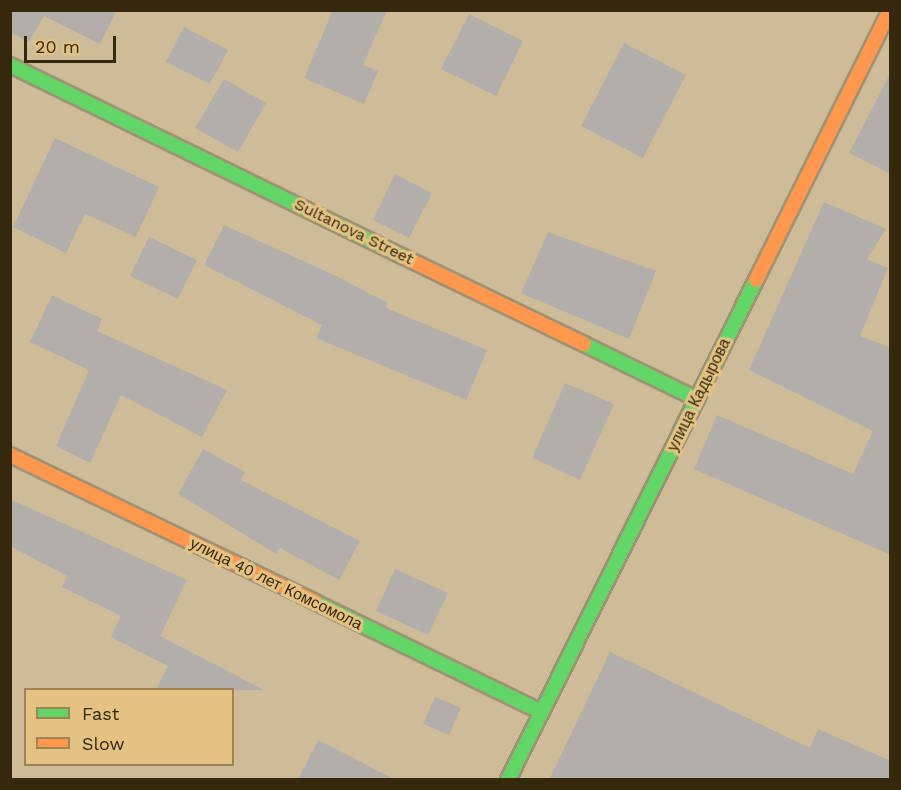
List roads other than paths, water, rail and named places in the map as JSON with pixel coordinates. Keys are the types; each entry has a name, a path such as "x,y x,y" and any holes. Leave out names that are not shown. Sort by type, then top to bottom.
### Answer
{"street":[{"name":"улица Кадырова","path":"508,780 890,10"},
{"name":"Sultanova Street","path":"10,65 697,399"},
{"name":"улица 40 лет Комсомола","path":"10,455 542,712"}]}
